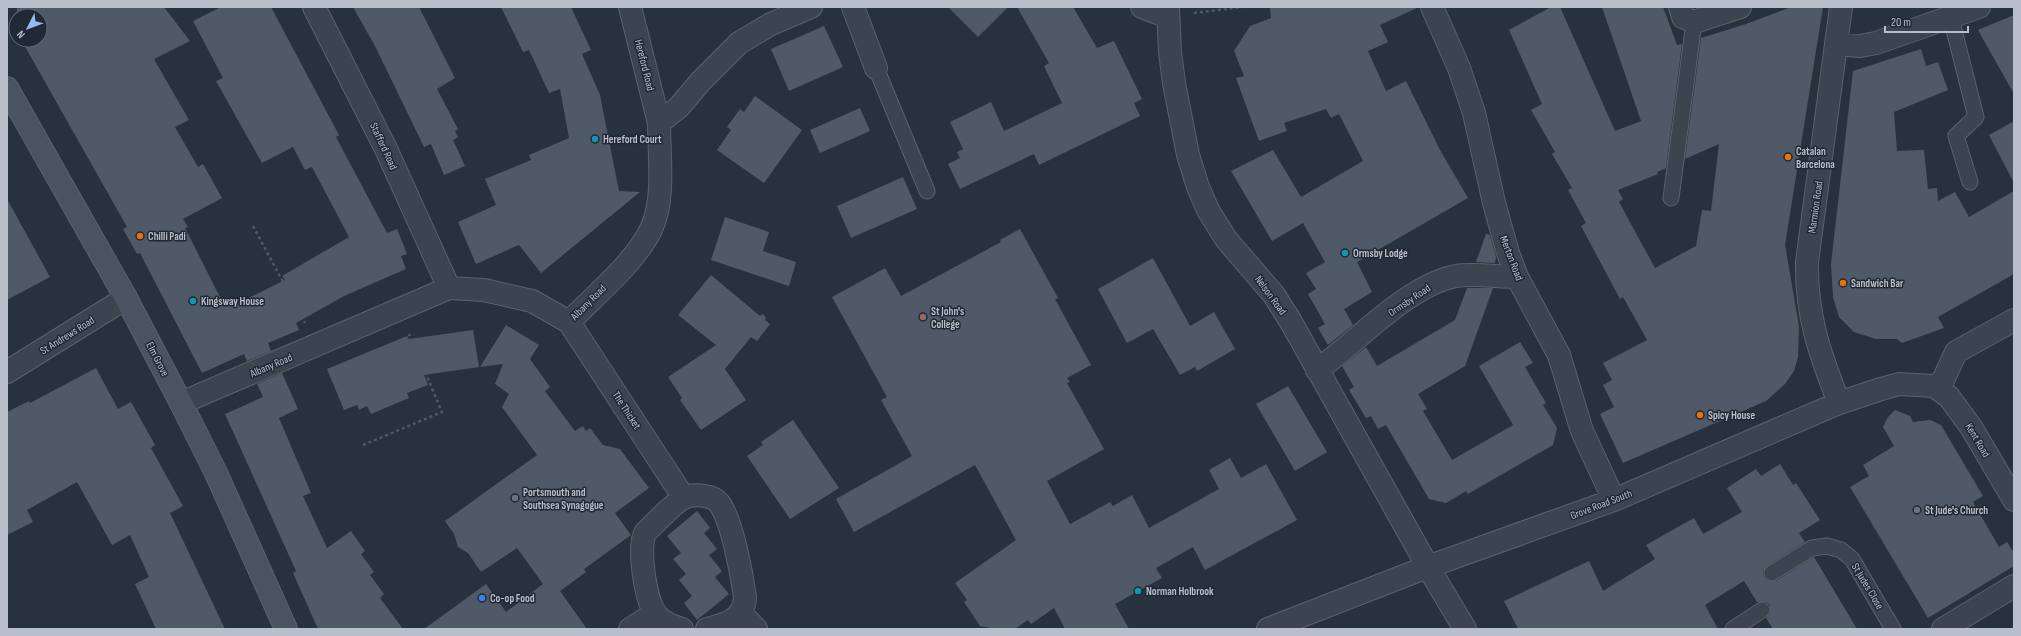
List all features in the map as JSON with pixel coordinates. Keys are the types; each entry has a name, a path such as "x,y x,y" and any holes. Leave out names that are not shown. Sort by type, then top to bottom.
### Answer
{"main road":[{"name":"Elm Grove","path":"7,75 10,93 126,298 181,403 216,473 286,629"}],"street":[{"name":"Stafford Road","path":"314,7 386,149 449,288"},
{"name":"Hereford Road","path":"630,7 659,123"},
{"path":"659,123 679,107 701,81 739,43 771,24 811,7"},
{"path":"853,7 876,68"},
{"path":"1142,7 1168,12"},
{"name":"Merton Road","path":"1432,7 1459,68 1474,113 1498,218 1508,253 1517,277 1558,355 1582,431 1614,500"},
{"path":"1687,15 1740,7"},
{"name":"Marmion Road","path":"1839,403 1814,332 1809,312 1806,280 1807,262 1841,7"},
{"path":"1836,44 1860,46 1876,44 1979,7"},
{"name":"Nelson Road","path":"1168,12 1173,75 1188,155 1208,210 1226,239 1274,294 1310,354 1317,370 1428,567 1465,629"},
{"name":"Albany Road","path":"181,403 449,288 484,290 532,301 569,322 632,257 652,227 660,193 659,123"},
{"name":"Ormsby Road","path":"1317,370 1402,303 1427,287 1456,276 1517,277"},
{"name":"St Andrews Road","path":"7,372 126,298"},
{"path":"1936,388 1956,352 2014,320"},
{"name":"The Thicket","path":"569,322 684,498"},
{"name":"Grove Road South","path":"1268,629 1428,567 1614,500 1839,403 1881,388 1899,384 1936,388"},
{"name":"Kent Road","path":"1936,388 1953,401 1964,416 2014,500"},
{"path":"682,629 671,626 655,613 649,600 646,588 643,559 643,538 646,532 684,498 700,496 712,498 718,502 723,510 729,527 743,582 744,607 741,613 728,622 707,629"},
{"path":"1943,629 2014,586"},
{"path":"630,629 655,613"},
{"path":"741,613 756,629"}],"lane":[{"path":"1671,198 1687,15"},
{"path":"1951,18 1976,117 1956,136 1970,182"},
{"path":"876,68 927,191"},
{"name":"St Judes Close","path":"1772,573 1812,548 1827,546 1841,550 1852,560 1893,629"},
{"path":"1732,629 1762,610"}],"path":[{"path":"1168,12 1243,7"},
{"path":"253,226 317,345"},
{"path":"363,445 442,412 399,310"},
{"path":"1675,340 1693,371"}],"building":[{"path":"164,7 190,41 154,59 189,120 175,127 198,167 203,164 222,198 183,219 188,227 185,228 224,305 240,297 242,301 285,280 282,276 349,237 312,167 305,170 293,147 262,163 216,81 223,78 193,21 221,7 271,7 339,135 336,137 387,233 397,229 407,254 401,256 406,269 344,296 296,323 299,330 268,343 271,351 247,361 244,354 202,373 140,253 137,254 123,229 127,227 26,48 48,48 48,8 17,8"},
{"path":"353,7 419,7 455,78 437,89 458,129 455,131 458,137 453,140 465,166 444,175 431,144 424,147 375,46"},
{"path":"501,7 571,7 591,50 582,54 600,95 619,191 640,192 541,273 519,245 476,264 458,222 496,205 485,179 531,160 529,155 569,138 560,89 549,93 529,50 523,52"},
{"path":"948,7 1008,7 978,37"},
{"path":"1017,7 1073,7 1097,48 1114,41 1142,99 1134,103 1140,116 1039,165 1034,154 960,189 948,164 960,158 957,152 963,149 950,122 991,102 1004,131 1062,103 1044,66 1049,63"},
{"path":"1270,7 1419,7 1380,25 1388,42 1368,51 1386,91 1406,81 1440,150 1468,198 1357,262 1372,292 1344,309 1353,325 1328,345 1318,328 1325,324 1308,294 1316,289 1306,273 1325,262 1303,223 1272,241 1231,171 1273,150 1301,197 1363,161 1339,114 1331,118 1326,109 1284,123 1287,131 1259,141 1236,78 1244,76 1234,51 1250,26 1271,18"},
{"path":"1551,7 1560,7 1615,131 1641,121 1602,7 1663,7 1677,45 1682,44 1666,168 1657,172 1658,174 1618,190 1623,199 1619,202 1655,268 1696,246 1702,210 1711,211 1719,144 1685,159 1701,38 1746,24 1791,7 1823,7 1785,245 1799,326 1798,357 1794,371 1785,384 1766,401 1623,463 1600,414 1614,407 1603,385 1612,380 1603,363 1647,340 1623,297 1620,299 1581,226 1586,223 1568,190 1572,188 1552,154 1555,152 1531,110 1542,104 1509,30"},
{"path":"2014,15 2014,94 1978,30"},
{"path":"824,26 843,67 789,91 771,49"},
{"path":"1921,49 1926,66 1938,62 1948,90 1894,112 1897,151 1924,150 1928,189 1937,188 1938,201 1955,192 1969,217 2014,191 2014,274 1938,317 1944,328 1902,343 1897,339 1876,339 1854,332 1839,317 1833,297 1831,264 1853,71"},
{"path":"755,96 802,130 764,183 717,150 731,130 727,127 740,109 744,112"},
{"path":"860,108 870,131 820,153 810,130"},
{"path":"2014,121 2014,183 1989,135"},
{"path":"903,177 917,209 851,238 837,206"},
{"path":"7,199 50,277 7,300"},
{"path":"725,217 769,232 763,251 796,262 789,286 711,260"},
{"path":"1020,229 1058,298 1055,299 1091,365 1067,378 1070,382 1067,383 1104,449 1047,481 1070,524 1110,502 1113,506 1132,495 1149,528 1219,489 1209,470 1230,458 1241,478 1266,464 1297,520 1205,570 1193,547 1156,568 1162,578 1115,604 1129,629 1065,629 1054,608 1031,624 1028,620 1015,629 996,629 980,626 964,602 967,600 955,583 1016,540 975,465 854,532 836,499 912,456 881,400 887,397 832,297 885,268 901,296 1001,242 1000,240"},
{"path":"1486,234 1490,235 1496,257 1495,263 1476,262"},
{"path":"1153,258 1190,326 1214,312 1235,349 1197,371 1195,367 1180,375 1153,329 1127,343 1098,289"},
{"path":"711,275 760,316 763,314 766,318 765,320 770,324 757,341 751,337 725,369 746,400 701,430 680,400 682,398 668,377 716,345 678,315"},
{"path":"1467,288 1493,288 1465,366 1418,394 1427,409 1423,411 1452,460 1513,425 1479,366 1520,342 1533,363 1525,367 1546,403 1543,405 1557,428 1553,445 1468,494 1466,491 1446,503 1429,499 1386,425 1378,429 1371,416 1366,418 1349,390 1354,387 1342,366 1366,347 1377,366 1455,320"},
{"path":"506,325 539,345 530,359 550,387 545,391 575,431 583,426 586,431 590,428 603,445 620,449 649,488 615,513 631,535 584,569 586,572 560,591 587,629 424,629 486,584 506,612 543,584 517,548 481,572 468,553 458,547 454,534 445,521 537,455 502,407 509,394 495,384 503,364 480,367"},
{"path":"473,330 479,367 424,375 428,385 407,393 409,398 371,414 367,406 359,410 357,405 344,410 327,369 407,336 409,339"},
{"path":"96,368 118,409 131,402 155,445 151,448 183,506 170,513 225,629 156,629 135,584 149,577 130,535 112,545 77,482 27,510 33,522 7,535 7,412 29,401 30,403"},
{"path":"282,373 298,409 279,418 311,493 303,496 327,548 351,531 365,551 361,554 374,572 370,575 384,594 380,598 403,629 318,629 293,573 296,571 225,414 263,397 257,384"},
{"path":"1288,386 1327,452 1295,471 1256,404"},
{"name":"St Jude's Church","path":"1895,410 1910,416 1913,422 1930,420 1941,425 1983,496 1973,502 1999,547 2007,542 2014,553 2014,566 1928,618 1850,487 1869,476 1863,465 1894,446 1883,427 1888,417"},
{"path":"793,420 839,488 790,519 747,456 763,445 761,442"},
{"path":"1780,464 1793,485 1796,483 1820,520 1799,533 1805,542 1767,566 1763,573 1764,577 1768,581 1776,581 1814,557 1857,629 1773,629 1766,618 1770,614 1770,605 1766,602 1757,602 1744,581 1705,605 1718,629 1518,629 1504,601 1589,561 1603,591 1655,559 1646,545 1694,518 1703,534 1742,512 1727,488 1756,469 1761,476"},
{"path":"697,511 710,528 704,533 717,549 709,555 722,571 715,577 729,594 697,620 684,603 692,596 679,580 686,574 673,559 681,553 667,536"}],"place":[{"name":"Hereford Court","path":"595,139"},
{"name":"Catalan Barcelona","path":"1788,157"},
{"name":"Chilli Padi","path":"140,236"},
{"name":"Ormsby Lodge","path":"1345,253"},
{"name":"Sandwich Bar","path":"1843,283"},
{"name":"Kingsway House","path":"193,301"},
{"name":"St John's College","path":"923,317"},
{"name":"Spicy House","path":"1700,415"},
{"name":"Portsmouth and Southsea Synagogue","path":"515,498"},
{"name":"St Jude's Church","path":"1917,510"},
{"name":"Norman Holbrook","path":"1138,591"},
{"name":"Co-op Food","path":"482,598"}]}
